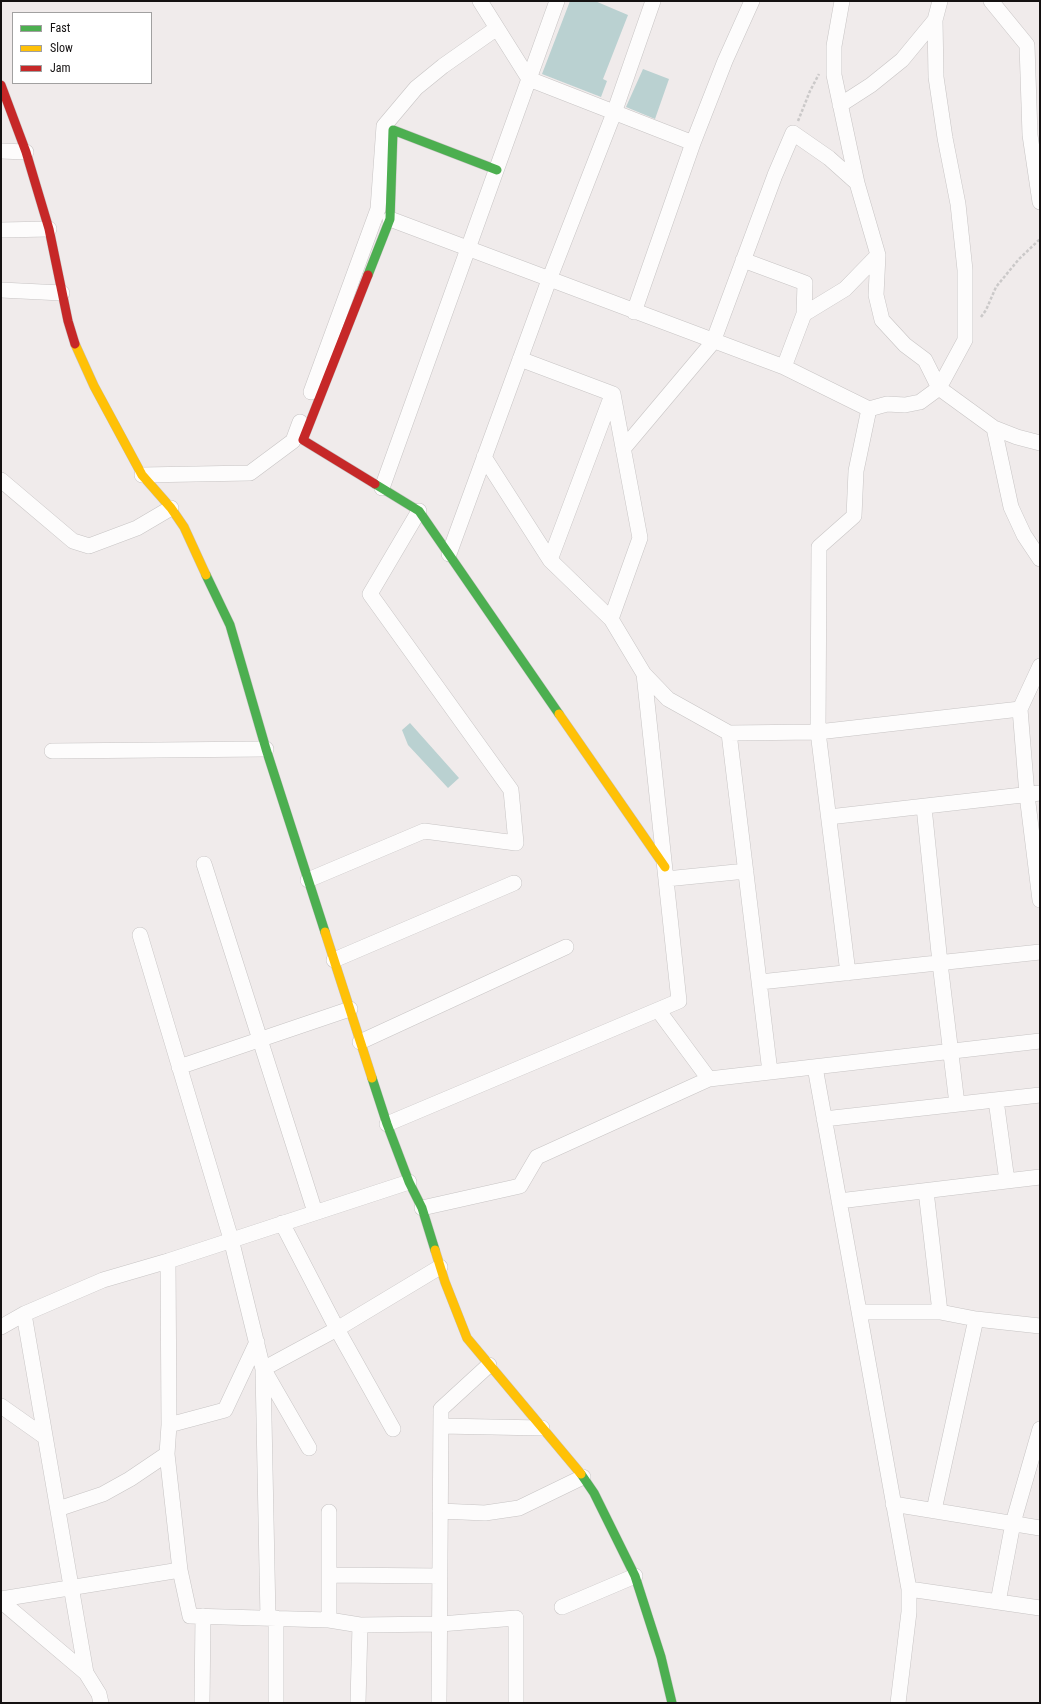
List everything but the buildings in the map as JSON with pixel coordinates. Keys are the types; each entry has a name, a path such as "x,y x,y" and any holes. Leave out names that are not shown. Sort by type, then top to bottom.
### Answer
{"street":[{"path":"480,1 529,79 693,143"},
{"path":"382,488 558,1"},
{"path":"449,554 549,280 614,113 653,1"},
{"path":"634,312 693,143 725,61 752,1"},
{"path":"842,1 834,46 834,75 857,183 878,255 876,295 882,320 905,345 925,360 939,388 994,428 1017,437 1040,443"},
{"path":"390,219 713,342 784,367 869,409 887,404 905,405 920,402 939,388 965,340 965,270 958,204 945,138 936,77 935,20 940,1"},
{"path":"991,1 1027,45 1030,135 1040,202"},
{"path":"840,105 871,85 902,60 935,20"},
{"path":"142,475 250,473 293,441 378,209 384,126 416,88 442,66 497,28"},
{"path":"1,85 26,152 49,228 68,321 78,352 94,386 142,475 171,508 184,527 230,625 266,750 387,1124 409,1182 422,1208 440,1267 467,1338 583,1477 594,1493 635,1576 661,1657 672,1703"},
{"path":"1030,135 1040,100"},
{"path":"497,170 393,130 390,219 303,440 419,511 665,873"},
{"path":"623,449 713,342 775,175 793,133 829,158 857,183"},
{"path":"1,151 26,152"},
{"path":"1,230 49,228"},
{"path":"804,314 845,289 878,255"},
{"path":"744,260 805,283 804,314 784,367"},
{"path":"1,290 62,293"},
{"path":"520,359 613,394"},
{"path":"611,619 640,538 613,394"},
{"path":"550,560 613,394"},
{"path":"848,973 818,732 819,547 854,516 856,471 869,409"},
{"path":"994,428 1011,508 1024,535 1040,559"},
{"path":"484,457 550,560 611,619 644,674 668,699 729,733 818,732 1020,709"},
{"path":"1,480 73,541 89,546 137,528 171,508"},
{"path":"308,880 424,831 516,843 511,790 370,594 419,511"},
{"path":"1040,666 1020,709 1034,794 1040,900"},
{"path":"387,1124 679,1001 644,674"},
{"path":"729,733 770,1072"},
{"path":"52,751 266,750"},
{"path":"829,817 1034,794"},
{"path":"924,807 940,963 957,1104"},
{"path":"204,864 315,1212"},
{"path":"665,873 746,871"},
{"path":"334,960 514,883"},
{"path":"140,935 231,1239 264,1369 276,1703"},
{"path":"360,1042 566,947"},
{"path":"760,982 1040,952"},
{"path":"179,1067 350,1009"},
{"path":"658,1010 709,1079"},
{"path":"422,1208 520,1186 537,1158 709,1079 1040,1041"},
{"path":"815,1067 909,1589 909,1612 898,1703"},
{"path":"824,1119 1040,1095"},
{"path":"996,1100 1007,1181"},
{"path":"839,1201 1040,1177"},
{"path":"1,1327 24,1314 104,1280 168,1261 231,1239 282,1224 409,1182"},
{"path":"926,1191 940,1312"},
{"path":"282,1224 337,1329 393,1429"},
{"path":"168,1261 169,1425 167,1454 180,1570 190,1616 329,1620 360,1625 440,1624 516,1618 516,1703"},
{"path":"264,1369 337,1329 440,1267"},
{"path":"859,1312 940,1312 976,1319 1040,1326"},
{"path":"24,1314 86,1673"},
{"path":"934,1510 976,1319"},
{"path":"169,1425 225,1410 257,1342"},
{"path":"440,1703 441,1409 489,1365"},
{"path":"264,1369 309,1448"},
{"path":"1,1406 45,1437"},
{"path":"441,1426 542,1428"},
{"path":"998,1602 1013,1523 1040,1428"},
{"path":"58,1509 103,1494 130,1479 167,1454"},
{"path":"440,1511 485,1513 519,1508 583,1477"},
{"path":"894,1504 1040,1528"},
{"path":"329,1512 329,1620"},
{"path":"1,1600 180,1570"},
{"path":"329,1575 440,1576"},
{"path":"562,1607 635,1576"},
{"path":"909,1589 1040,1608"},
{"path":"1,1600 86,1673 99,1694 101,1703"},
{"path":"202,1703 203,1616"},
{"path":"358,1703 360,1625"}],"path":[{"path":"793,133 820,71"},
{"path":"965,340 986,310 996,287 1019,259 1040,239"}],"traffic: fast":[{"path":"368,275 390,219 393,130 497,170"},
{"path":"375,484 419,511 559,714"},
{"path":"206,575 230,625 266,749 325,932"},
{"path":"372,1078 387,1124 409,1182 422,1208 435,1250"},
{"path":"581,1474 594,1493 635,1576 661,1657 672,1703"}],"traffic: slow":[{"path":"75,344 94,386 142,475 171,508 184,527 206,575"},
{"path":"559,714 665,867"},
{"path":"325,932 372,1078"},
{"path":"435,1250 445,1282 467,1338 581,1474"}],"traffic: jam":[{"path":"1,85 26,152 49,229 68,321 75,344"},
{"path":"368,275 303,440 375,484"}]}
